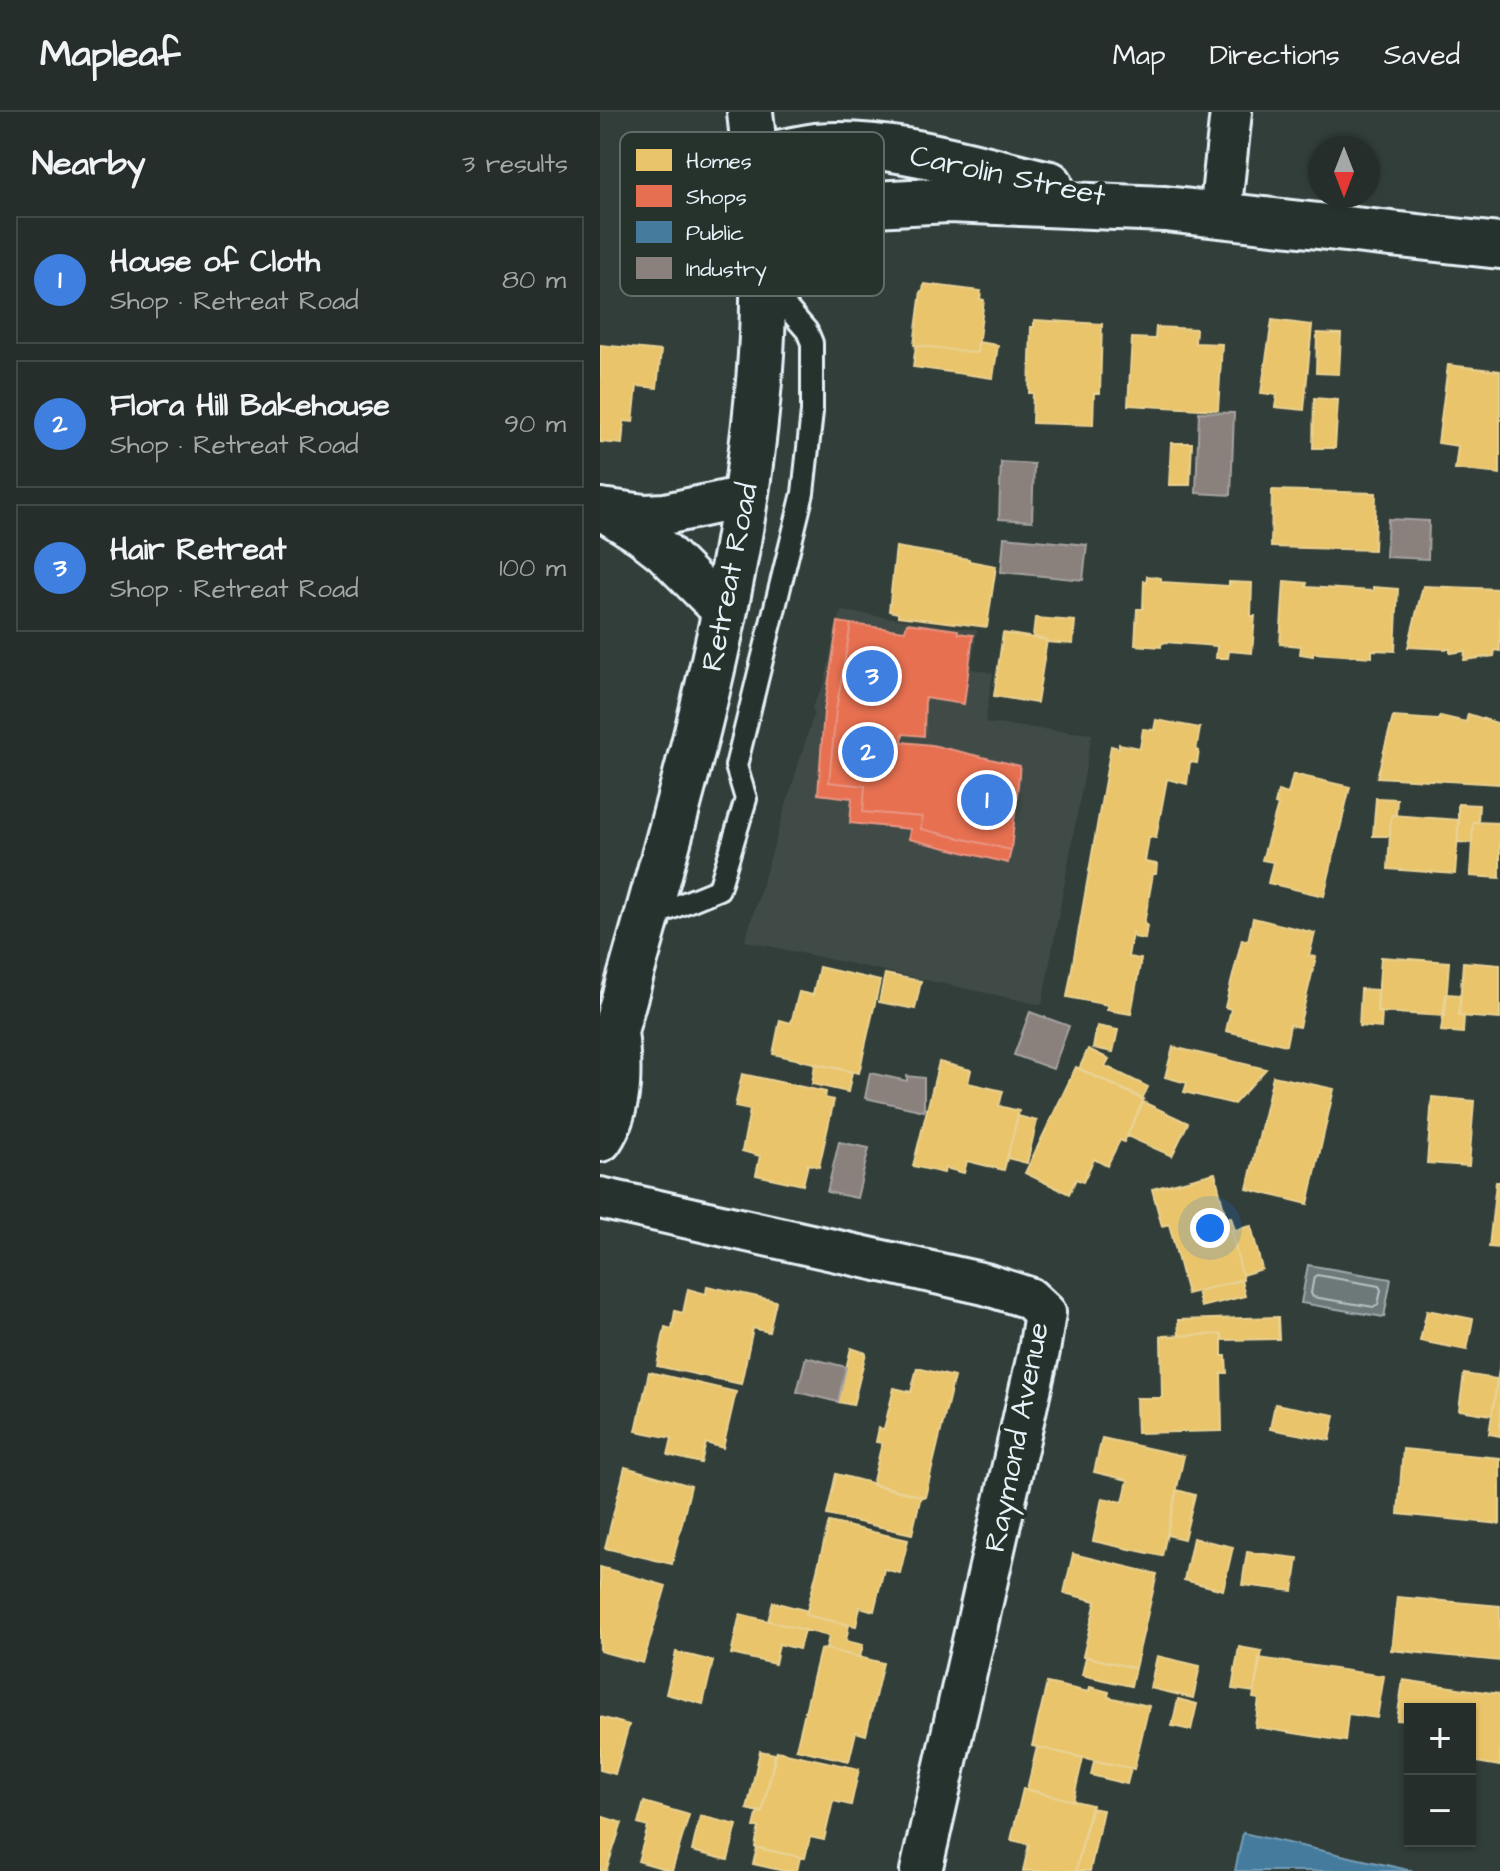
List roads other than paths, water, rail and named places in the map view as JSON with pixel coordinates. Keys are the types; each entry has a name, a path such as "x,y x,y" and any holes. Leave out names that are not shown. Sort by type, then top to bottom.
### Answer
{"street":[{"name":"Retreat Road","path":"750,112 752,132"},
{"path":"1220,215 1231,112"},
{"name":"Carolin Street","path":"884,150 1165,209"},
{"name":"Carolin Street","path":"884,203 949,200 1165,209 1500,246"},
{"name":"Retreat Road","path":"600,1139 611,1113 619,1073 608,1042 647,919 697,737 725,613 745,497 761,357 763,296"},
{"path":"600,509 645,515 665,514 745,497"},
{"path":"600,509 664,552 725,613"},
{"name":"Raymond Avenue","path":"600,1198 985,1284 1029,1298 1045,1313 1036,1367 921,1871"}],"lane":[{"path":"647,919 719,889 746,799 736,766 803,493 812,412 812,343 807,331 777,296"}],"water":[{"path":"1308,1265 1391,1279 1384,1317 1301,1303"}],"place":[{"name":"Hair Retreat","path":"872,676"},
{"name":"Flora Hill Bakehouse","path":"868,752"},
{"name":"House of Cloth","path":"987,800"}]}
